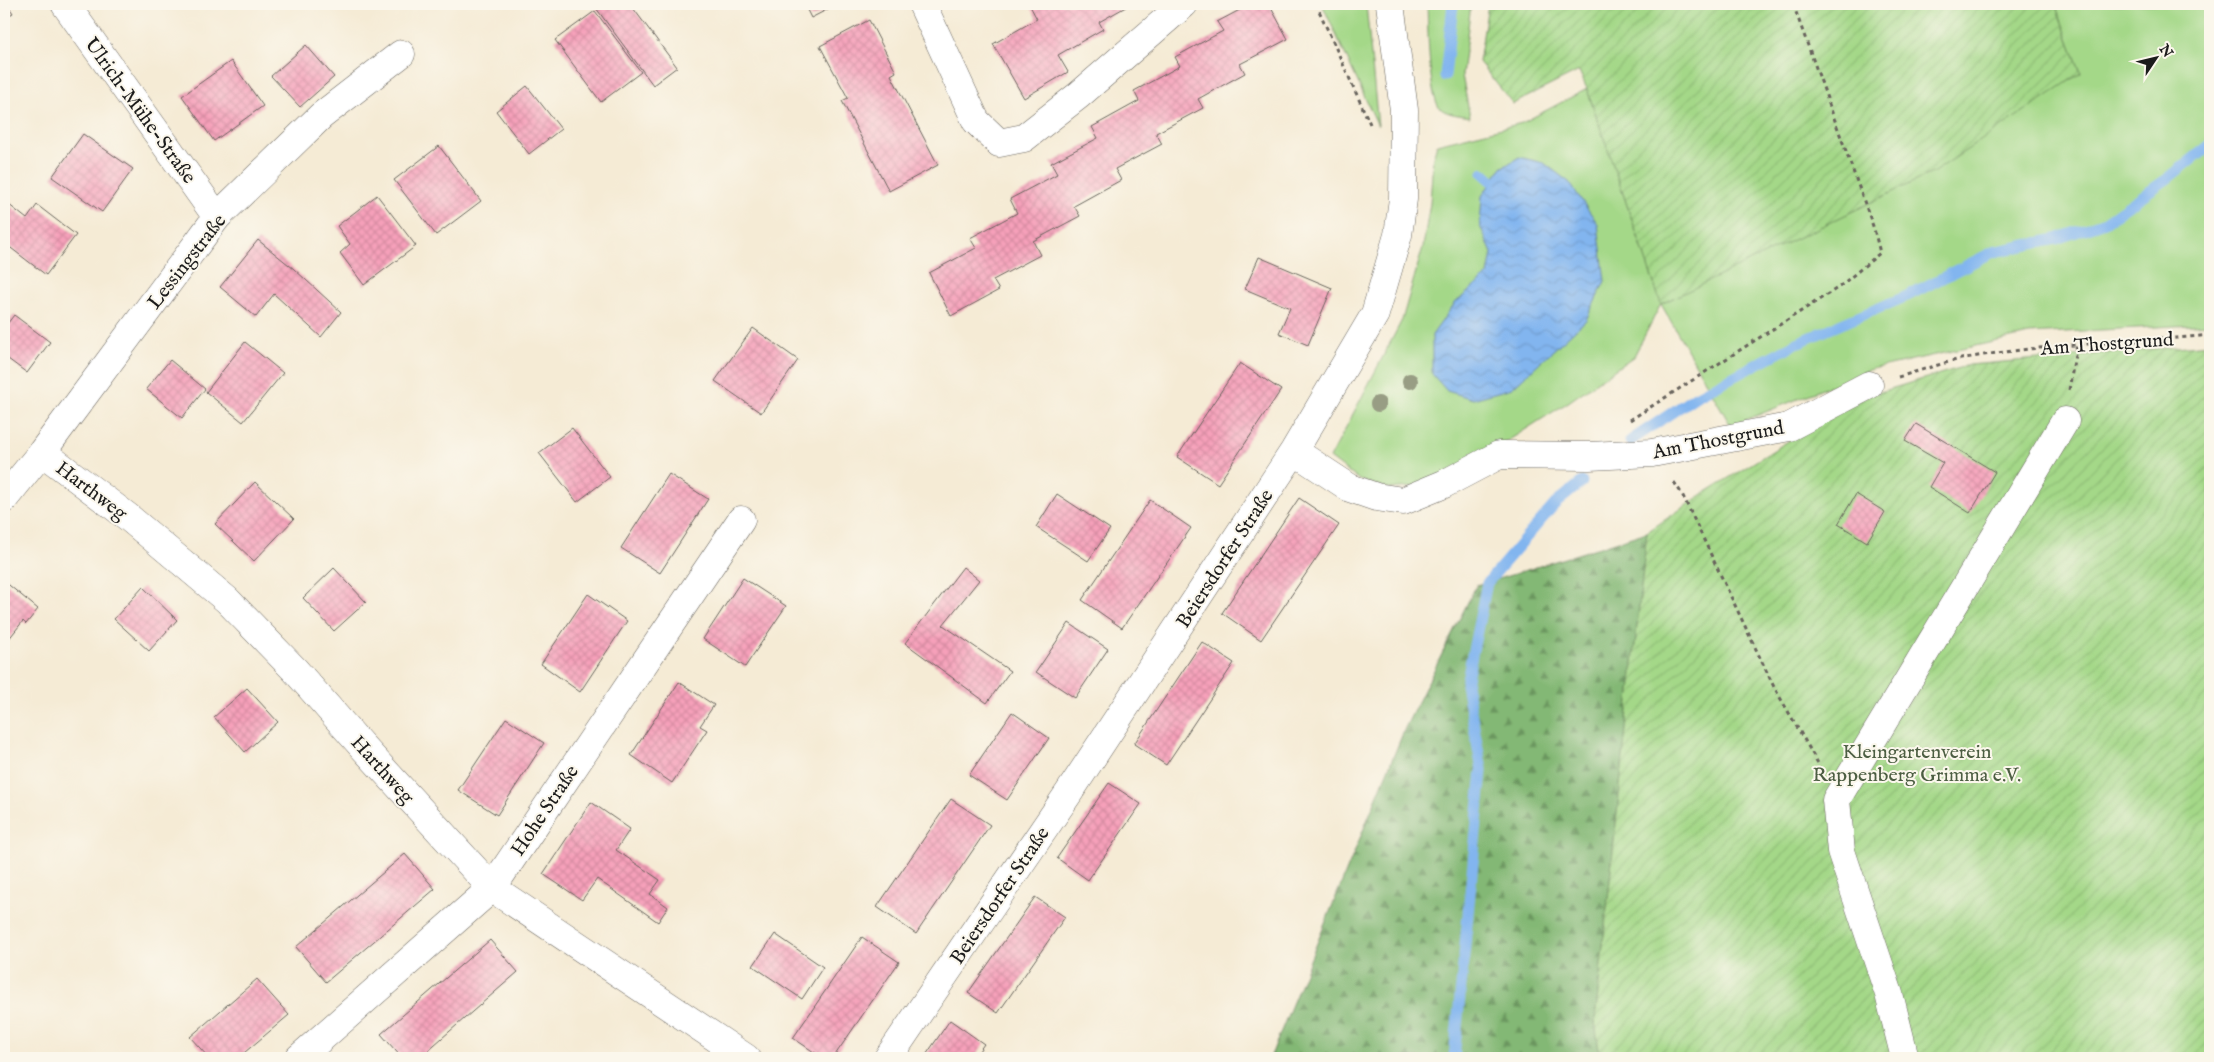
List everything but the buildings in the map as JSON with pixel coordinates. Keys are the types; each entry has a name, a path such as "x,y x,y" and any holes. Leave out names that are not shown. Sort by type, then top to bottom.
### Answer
{"street":[{"name":"Ulrich-Mühe-Straße","path":"65,4 217,217"},
{"path":"922,4 976,121 999,143 1024,138 1079,95 1184,4"},
{"name":"Beiersdorfer Straße","path":"888,1058 1068,794 1294,451 1375,314 1398,235 1403,199 1405,120 1390,4"},
{"name":"Lessingstraße","path":"4,499 42,452 217,217 320,116 401,54"},
{"name":"Am Thostgrund","path":"1294,451 1350,488 1376,497 1403,501 1444,484 1499,455 1590,456 1652,453 1789,427 1869,385"},
{"path":"1905,1058 1889,994 1841,851 1836,800 2065,421"},
{"name":"Harthweg","path":"42,452 128,517 227,600 295,670 492,888 746,1058"},
{"name":"Hohe Straße","path":"299,1058 492,888 741,520"}],"path":[{"path":"1316,4 1371,126"},
{"path":"1590,456 1616,429 1839,287 1880,254 1874,229 1794,4"},
{"name":"Am Thostgrund","path":"1869,385 1970,357 2076,344 2128,343 2210,335"},
{"path":"2065,421 2076,344"},
{"path":"1652,453 1682,494 1774,687 1810,747 1836,800"}],"green space":[{"path":"1322,4 1366,4 1378,126"},
{"path":"1427,4 1471,4 1462,75 1470,117 1446,112 1440,108 1436,101 1431,75"},
{"path":"1488,4 2055,4 2081,73 1934,172 1661,304 1587,89 1579,71 1513,104 1479,62"},
{"path":"2055,4 2210,4 2210,324 2029,334 1872,369 1731,426 1661,304 1634,356 1567,403 1495,449 1421,486 1390,489 1359,480 1330,458 1402,320 1423,247 1430,203 1433,158 1437,144 1522,123 1587,89 1661,303 2081,73"},
{"name":"Kleingartenverein Rappenberg Grimma e.V.","path":"2210,344 2210,1058 1600,1058 1595,1021 1647,532 1703,494 1814,425 1867,396 1969,365"},
{"path":"1647,532 1595,1021 1600,1058 1270,1058 1405,728 1476,586"}],"water":[{"path":"1519,157 1544,163 1569,182 1598,224 1605,281 1586,320 1512,388 1473,399 1447,391 1432,374 1432,335 1455,303 1488,275 1492,253 1480,226 1482,196 1500,169"}],"waterway":[{"path":"1445,76 1453,4"},
{"path":"1630,441 1695,397 1797,343 1907,296 1993,252 2056,239 2105,222 2167,179 2210,145"},
{"path":"1483,173 1492,181"},
{"path":"1454,1058 1482,770 1466,684 1487,583 1555,504 1582,482"}]}
